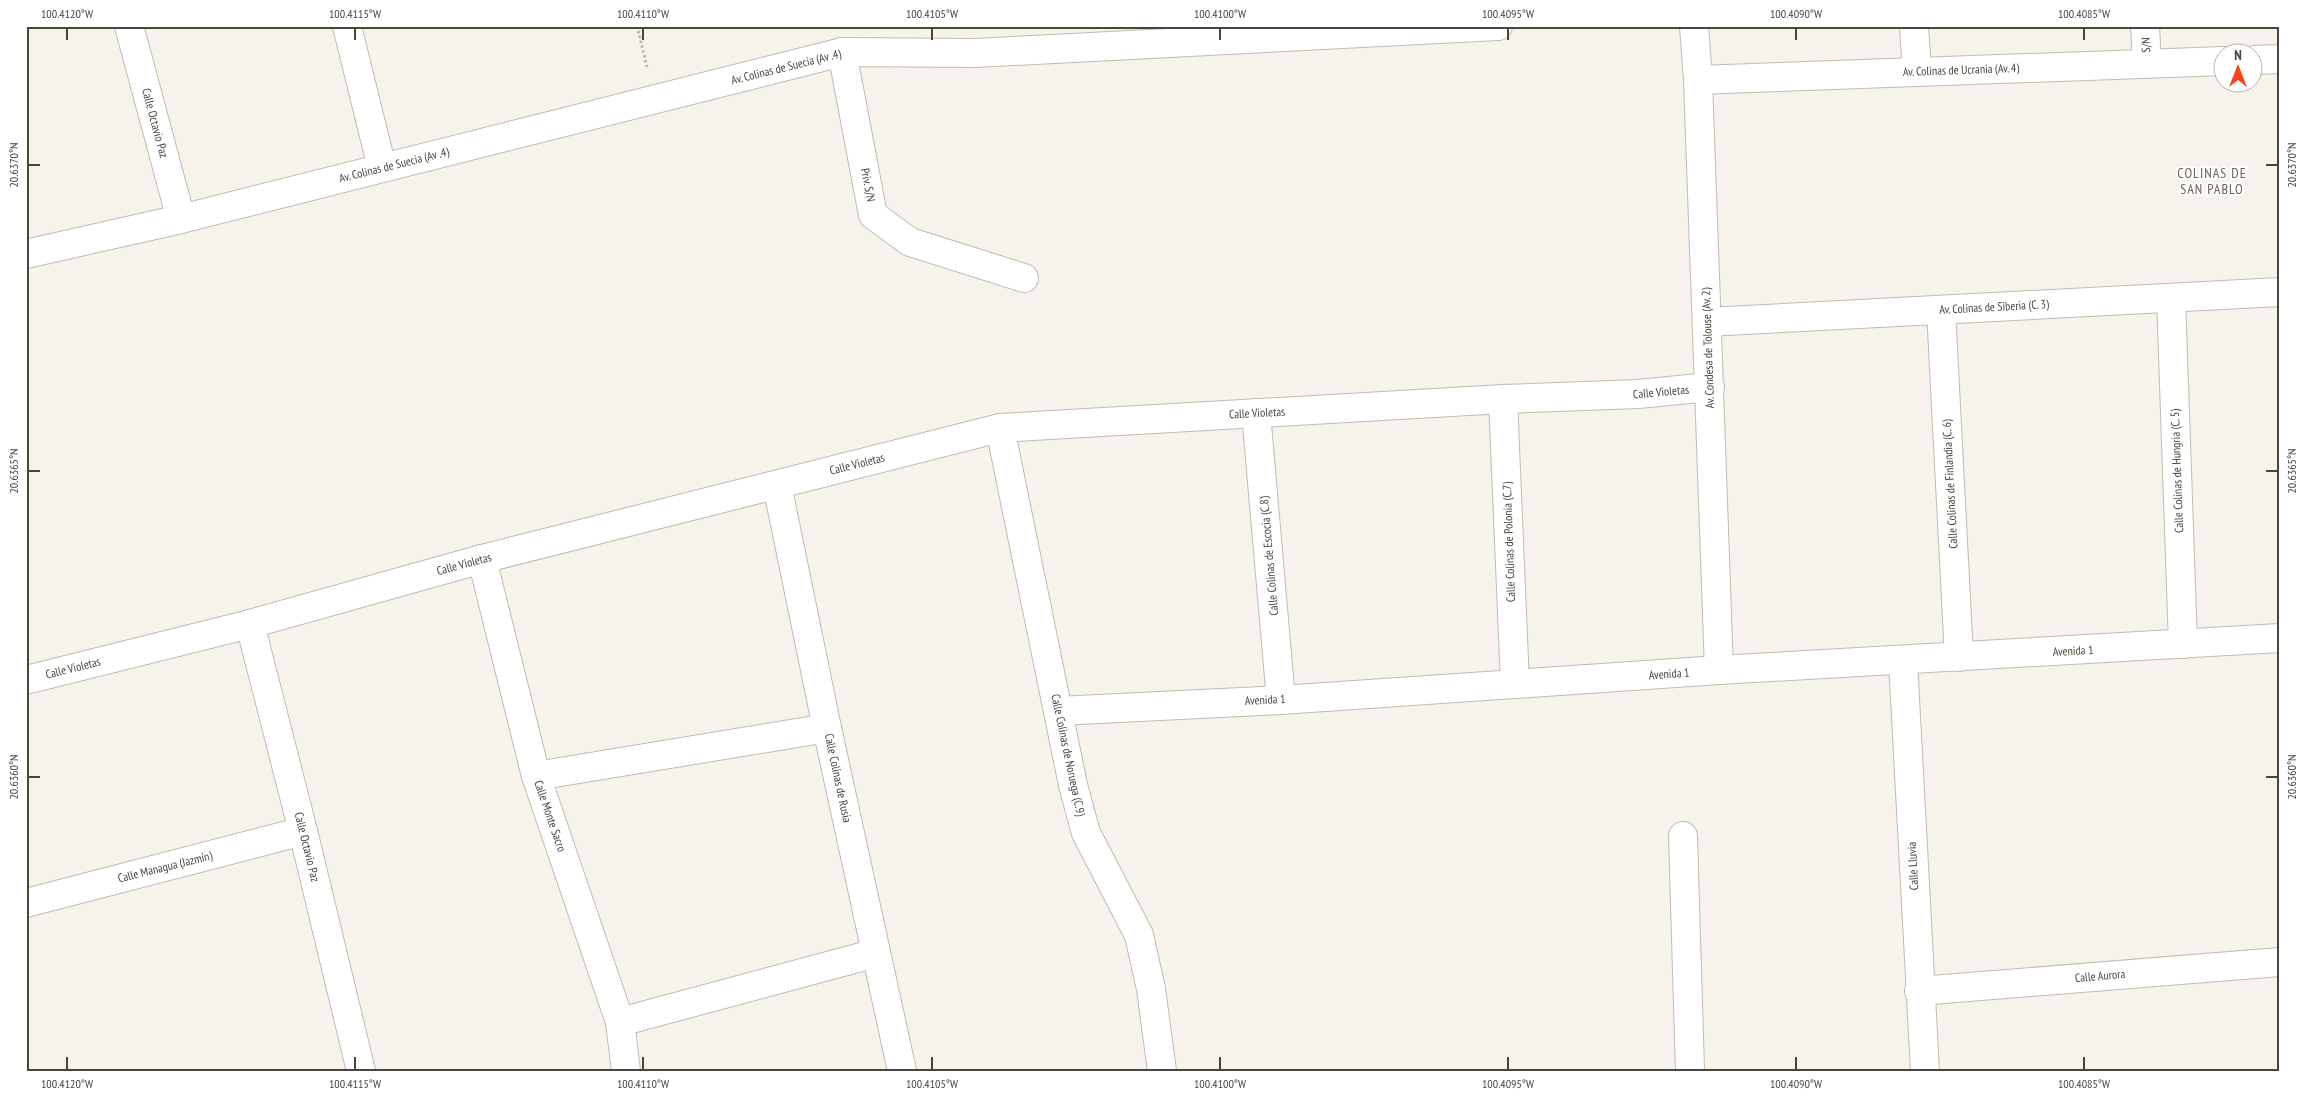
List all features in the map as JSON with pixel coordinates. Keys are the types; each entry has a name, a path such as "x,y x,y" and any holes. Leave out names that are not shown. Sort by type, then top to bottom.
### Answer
{"street":[{"name":"Calle Octavio Paz","path":"129,26 181,219"},
{"path":"347,26 382,168"},
{"name":"Av. Colinas de Suecia (Av .4)","path":"26,254 181,219 842,52 976,53 1231,37 1462,30 1498,26"},
{"name":"Av. Condesa de Tolouse (Av. 2)","path":"1694,26 1698,80 1720,670"},
{"path":"1914,26 1917,72"},
{"name":"S/N","path":"2145,26 2146,64"},
{"name":"Priv. S/N","path":"842,52 874,215 910,242 1024,278"},
{"path":"2264,60 2280,59"},
{"name":"Av. Colinas de Ucrania (Av. 4)","path":"1698,80 2214,61"},
{"name":"Av. Colinas de Siberia (C. 3)","path":"1707,322 2280,292"},
{"name":"Calle Colinas de Hungria (C. 5)","path":"2171,298 2183,644"},
{"name":"Calle Colinas de Finlandia (C. 6)","path":"1941,310 1959,657"},
{"name":"Calle Violetas","path":"26,680 250,624 482,559 1000,428 1503,399 1638,394 1710,388"},
{"name":"Calle Colinas de Polonia (C.7)","path":"1503,399 1515,684"},
{"name":"Calle Colinas de Escocia (C.8)","path":"1256,413 1281,700"},
{"name":"Calle Colinas de Noruega (C.9)","path":"1000,428 1073,785 1086,832 1138,935 1151,989 1162,1071"},
{"name":"Calle Colinas de Rusia","path":"777,485 827,728 902,1071"},
{"name":"Calle Monte Sacro","path":"482,559 536,776 620,1022 626,1071"},
{"name":"Calle Octavio Paz","path":"250,624 304,831 362,1071"},
{"name":"Avenida 1","path":"1058,711 1281,700 1720,670 2280,638"},
{"name":"Calle Lluvia","path":"1903,661 1925,1071"},
{"path":"536,776 827,728"},
{"name":"Calle Managua (Jazmín)","path":"26,902 304,831"},
{"path":"1683,836 1690,1071"},
{"path":"620,1022 876,953"},
{"name":"Calle Aurora","path":"1920,991 2280,962"}],"path":[{"path":"637,26 654,100"}],"district":[{"name":"COLINAS DE SAN PABLO","path":"2212,182"}]}
